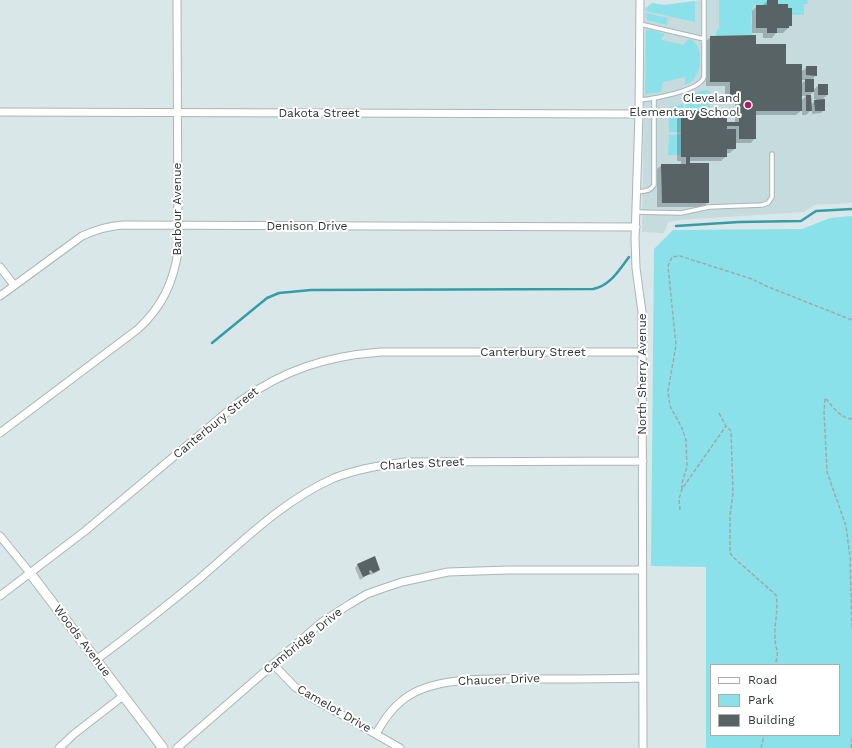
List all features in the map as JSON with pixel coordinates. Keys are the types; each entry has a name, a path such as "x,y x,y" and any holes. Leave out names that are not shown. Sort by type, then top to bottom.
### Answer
{"street":[{"name":"Barbour Avenue","path":"0,434 147,321 160,304 173,277 178,252 177,0"},
{"name":"North Sherry Avenue","path":"640,0 636,268 642,312 643,748"},
{"name":"Dakota Street","path":"0,112 639,114"},
{"name":"Denison Drive","path":"0,296 82,236 96,230 123,225 636,228"},
{"path":"0,267 14,285"},
{"name":"Canterbury Street","path":"0,596 85,531 239,402 287,373 344,356 381,352 642,352"},
{"name":"Charles Street","path":"96,660 158,613 279,511 316,487 342,476 369,468 405,462 643,461"},
{"name":"Woods Avenue","path":"0,536 30,573 163,748"},
{"name":"Cambridge Drive","path":"177,748 322,622 367,594 409,580 448,572 469,570 642,570"},
{"name":"Camelot Drive","path":"273,664 295,687 307,695 400,748"},
{"name":"Chaucer Drive","path":"376,734 389,714 404,699 422,689 444,683 500,679 642,678"},
{"path":"59,748 74,734 123,696"}],"lane":[{"path":"639,100 654,98 690,88 703,81 704,0"},
{"path":"640,24 704,39"},
{"path":"636,192 648,191 654,185 654,98"},
{"path":"636,212 681,213 709,207 762,205 768,203 772,197 772,154"}],"path":[{"path":"680,510 679,499 687,467 686,440 682,428 670,406 668,391 676,345 668,266 672,257 680,256 752,279 852,320"},
{"path":"852,419 849,419 837,412 825,398 826,472 846,526 850,557 852,629"},
{"path":"719,413 726,426 731,431 733,466 730,553 776,595 778,601 775,637 778,652 775,664"},
{"path":"682,489 726,426"},
{"path":"761,748 764,736"},
{"path":"851,748 852,737"}],"shaded area":[{"name":"Cleveland Elementary School","path":"702,0 852,0 852,203 814,205 804,212 679,220 668,222 664,233 642,232 645,7"}],"green space":[{"path":"719,0 767,0 767,5 754,5 751,15 752,35 716,36 716,32 719,28"},
{"path":"778,0 807,0 808,4 804,4 804,15 792,15 792,8 788,8 788,4 778,4"},
{"path":"695,1 695,22 646,11 648,6 652,3 665,5"},
{"path":"646,13 668,18 667,25 647,20"},
{"path":"650,30 665,34 661,39 662,40 683,45 689,39 694,42 698,48 700,62 696,77 691,82 685,85 685,77 663,82 661,92 645,94 646,31"},
{"path":"706,90 710,93 710,111 686,111 686,102 692,101 690,94"},
{"path":"683,104 684,111 681,111 681,132 669,132 669,107"},
{"path":"681,134 681,155 668,155 669,135"},
{"path":"852,216 852,748 706,748 706,567 651,566 654,249 673,230 802,229 830,218"}],"building":[{"path":"767,0 778,0 778,4 788,4 788,8 792,8 792,26 789,26 789,28 777,28 777,33 767,33 767,28 756,28 756,5 767,5"},
{"path":"756,35 756,44 786,44 786,64 802,64 802,111 756,111 756,139 739,139 739,126 727,126 727,129 736,129 736,149 727,149 727,157 690,157 690,163 709,163 709,203 662,203 661,164 686,164 686,157 681,157 681,111 727,111 727,122 739,122 739,98 730,98 730,82 710,82 710,36"},
{"path":"806,66 817,66 817,76 806,75"},
{"path":"805,79 814,79 814,92 805,92"},
{"path":"818,84 828,84 828,95 818,95"},
{"path":"806,95 811,95 812,111 806,111"},
{"path":"825,99 825,111 815,111 814,100"},
{"path":"375,556 380,570 373,573 371,570 369,571 370,574 363,577 357,564"}],"waterway":[{"path":"676,226 739,222 801,221 816,211 852,209"},
{"path":"212,343 267,298 279,293 311,290 593,289 604,285 609,281 629,257"}],"place":[{"name":"Cleveland Elementary School","path":"748,105"}]}
